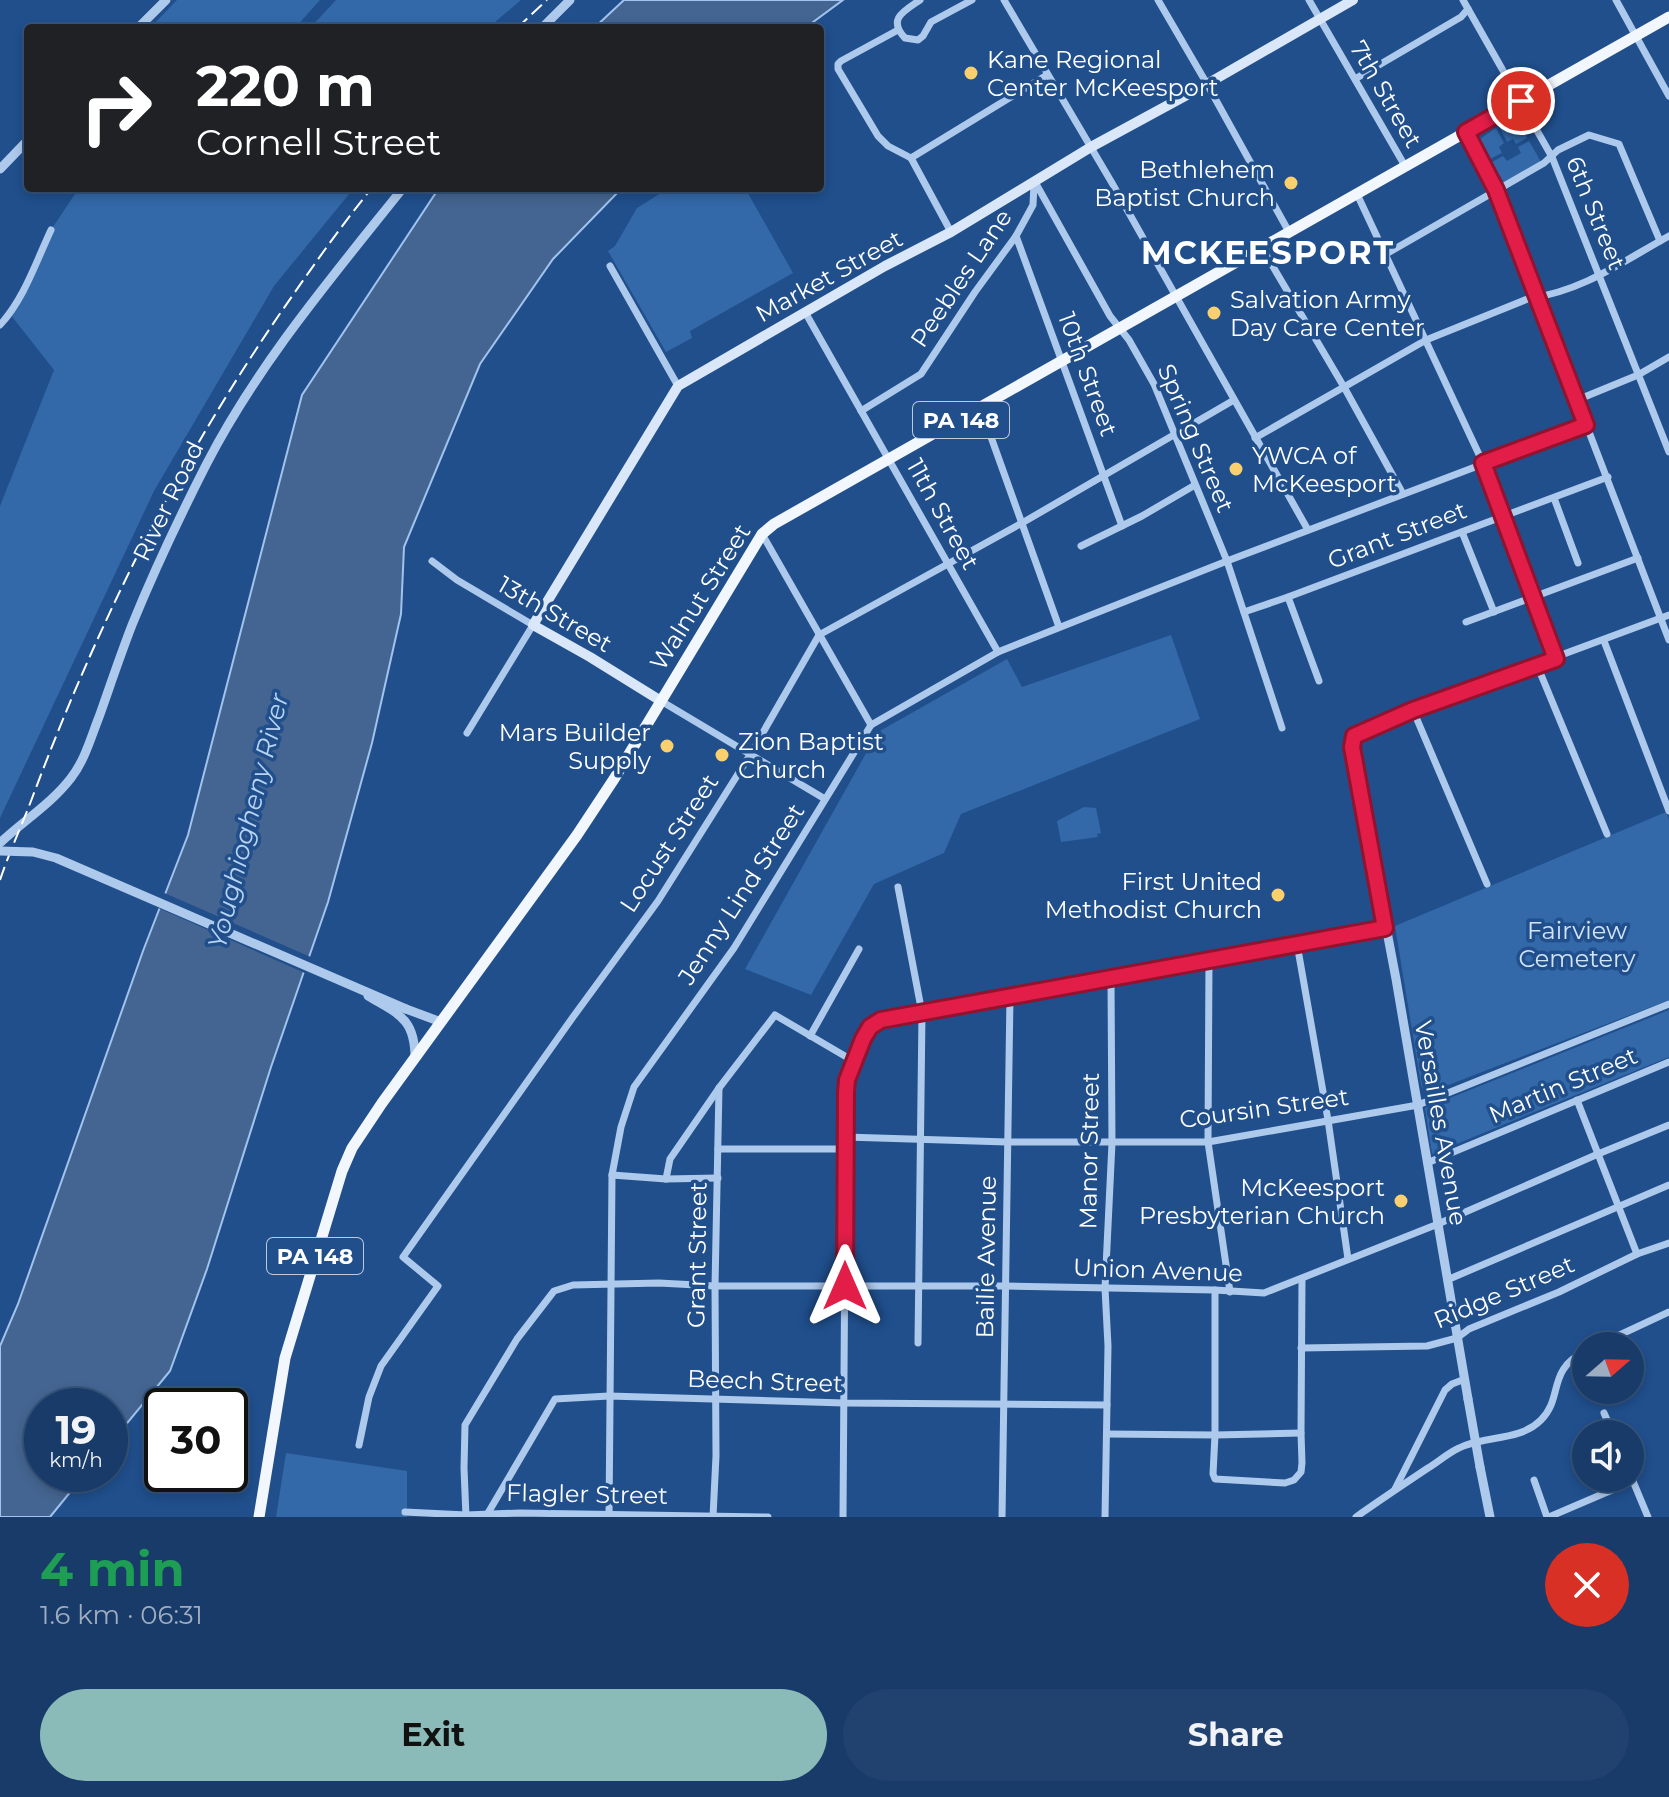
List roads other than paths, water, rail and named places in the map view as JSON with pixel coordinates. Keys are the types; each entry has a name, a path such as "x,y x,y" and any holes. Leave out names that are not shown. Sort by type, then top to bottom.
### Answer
{"main road":[{"name":"Market Street","path":"533,625 678,386 885,266 951,232 1091,147 1353,0"},
{"name":"Walnut Street","path":"259,1517 285,1358 342,1171 352,1148 577,835 762,534 774,524 1669,17"},
{"name":"13th Street","path":"533,625 661,701"}],"street":[{"path":"142,24 166,0"},
{"path":"546,24 570,0"},
{"path":"920,0 899,16 898,30 905,38 918,40 931,22 972,0"},
{"path":"1004,0 1308,530"},
{"path":"1158,0 1289,232"},
{"name":"7th Street","path":"1309,0 1405,166"},
{"name":"6th Street","path":"1463,0 1552,157 1669,452"},
{"path":"1616,0 1669,96"},
{"path":"1355,79 1461,17 1468,9"},
{"path":"898,30 841,61 838,69 878,136 888,146 911,158 951,232"},
{"path":"911,158 1047,75"},
{"path":"1466,132 1496,190 1669,640"},
{"path":"1386,254 1552,157 1558,150 1589,135 1619,144 1660,241"},
{"path":"0,169 24,144"},
{"name":"Peebles Lane","path":"861,411 921,374 1016,236 1033,205 1035,182"},
{"name":"Spring Street","path":"1035,182 1110,316 1129,340 1154,384 1227,561 1282,728"},
{"name":"River Road","path":"0,843 37,813 71,777 85,755 133,624 208,461 287,335 400,192"},
{"path":"1357,194 1483,463 1556,659"},
{"path":"0,325 22,294 51,230"},
{"name":"10th Street","path":"1016,236 1122,526"},
{"path":"1255,438 1426,340 1530,298 1545,296 1600,276 1669,236"},
{"path":"1262,248 1403,494"},
{"path":"610,266 678,386"},
{"path":"0,310 10,314"},
{"name":"11th Street","path":"805,312 998,652"},
{"path":"1577,400 1638,375 1669,357"},
{"path":"819,635 1022,523 1234,400"},
{"path":"981,409 1059,627"},
{"name":"Jenny Lind Street","path":"609,1516 612,1175 621,1127 634,1087 734,948 871,725 998,652 1227,561 1586,425"},
{"name":"Grant Street","path":"1244,612 1608,477"},
{"path":"1081,546 1195,485"},
{"path":"1554,498 1578,563"},
{"path":"1462,532 1494,612"},
{"path":"762,534 871,725"},
{"path":"1466,622 1638,558"},
{"name":"13th Street","path":"432,561 457,580 533,625"},
{"path":"1288,597 1319,681"},
{"path":"1354,736 1413,710 1669,615"},
{"name":"Market Street","path":"467,733 533,625"},
{"name":"Locust Street","path":"359,1445 369,1397 381,1366 438,1286 403,1257 658,901 750,755 819,635"},
{"path":"1604,641 1669,811"},
{"path":"1537,665 1607,834"},
{"name":"13th Street","path":"661,701 825,799"},
{"path":"1413,710 1487,884"},
{"name":"Versailles Avenue","path":"1354,736 1352,747 1490,1517"},
{"path":"0,851 33,852 56,858 351,985 404,1014 441,1022"},
{"path":"898,887 922,1013 918,1343"},
{"path":"843,1517 847,1080 870,1027 881,1020 1385,928"},
{"path":"1297,944 1328,1120 1348,1259"},
{"path":"810,1036 859,949"},
{"path":"1209,960 1208,1142 1230,1292"},
{"name":"Manor Street","path":"1105,1517 1108,1346 1105,1288 1112,1143 1111,978"},
{"name":"Bailie Avenue","path":"1002,1517 1010,997"},
{"name":"Coursin Street","path":"845,1137 1007,1142 1208,1142 1418,1105 1669,1004"},
{"path":"404,1014 414,1039 415,1058"},
{"path":"666,1179 670,1159 775,1015 855,1062"},
{"name":"Martin Street","path":"1427,1163 1669,1062"},
{"name":"Grant Street","path":"713,1516 719,1088"},
{"path":"1577,1100 1637,1254"},
{"name":"Union Avenue","path":"466,1516 465,1425 517,1339 554,1291 573,1285 659,1283 715,1286 1005,1286 1264,1293 1438,1224 1669,1125"},
{"path":"718,1149 846,1149"},
{"path":"612,1175 666,1179 718,1178"},
{"path":"1447,1280 1669,1185"},
{"name":"Ridge Street","path":"1301,1348 1427,1346 1457,1338 1469,1329 1559,1292 1637,1254 1669,1243"},
{"path":"1215,1290 1213,1474 1215,1479 1285,1483 1294,1480 1301,1472 1302,1463 1302,1279"},
{"path":"1626,1332 1669,1312"},
{"path":"1356,1517 1461,1447 1530,1428 1550,1407 1560,1373 1572,1358"},
{"path":"1394,1491 1445,1390 1465,1379"},
{"name":"Beech Street","path":"488,1513 555,1399 609,1396 844,1403 1107,1405"},
{"path":"1604,1413 1607,1420"},
{"path":"1107,1434 1301,1433"},
{"path":"1534,1480 1548,1517 1600,1492"},
{"path":"1638,1492 1648,1517"},
{"name":"Flagler Street","path":"405,1512 466,1516 488,1513 768,1517"}],"water":[{"path":"624,0 843,0 810,24 598,24"},
{"name":"Youghiogheny River","path":"436,192 618,192 553,259 480,364 404,547 401,614 372,743 328,902 271,1067 207,1269 170,1371 156,1388 144,1388 144,1403 128,1422 128,1388 24,1388 24,1492 70,1492 50,1517 0,1517 0,1346 188,835 302,395"}],"railway":[{"path":"521,24 547,0"},
{"path":"0,880 82,673 140,550 205,431 241,373 336,234 369,192"}],"place":[{"name":"Kane Regional Center McKeesport","path":"971,73"},
{"name":"Bethlehem Baptist Church","path":"1291,183"},
{"name":"Salvation Army Day Care Center","path":"1214,313"},
{"name":"YWCA of McKeesport","path":"1236,469"},
{"name":"Mars Builder Supply","path":"667,746"},
{"name":"Zion Baptist Church","path":"722,755"},
{"name":"First United Methodist Church","path":"1278,895"},
{"name":"McKeesport Presbyterian Church","path":"1401,1201"}],"district":[{"name":"MCKEESPORT","path":"1268,252"}],"park label":[{"name":"Fairview Cemetery","path":"1577,944"}]}
